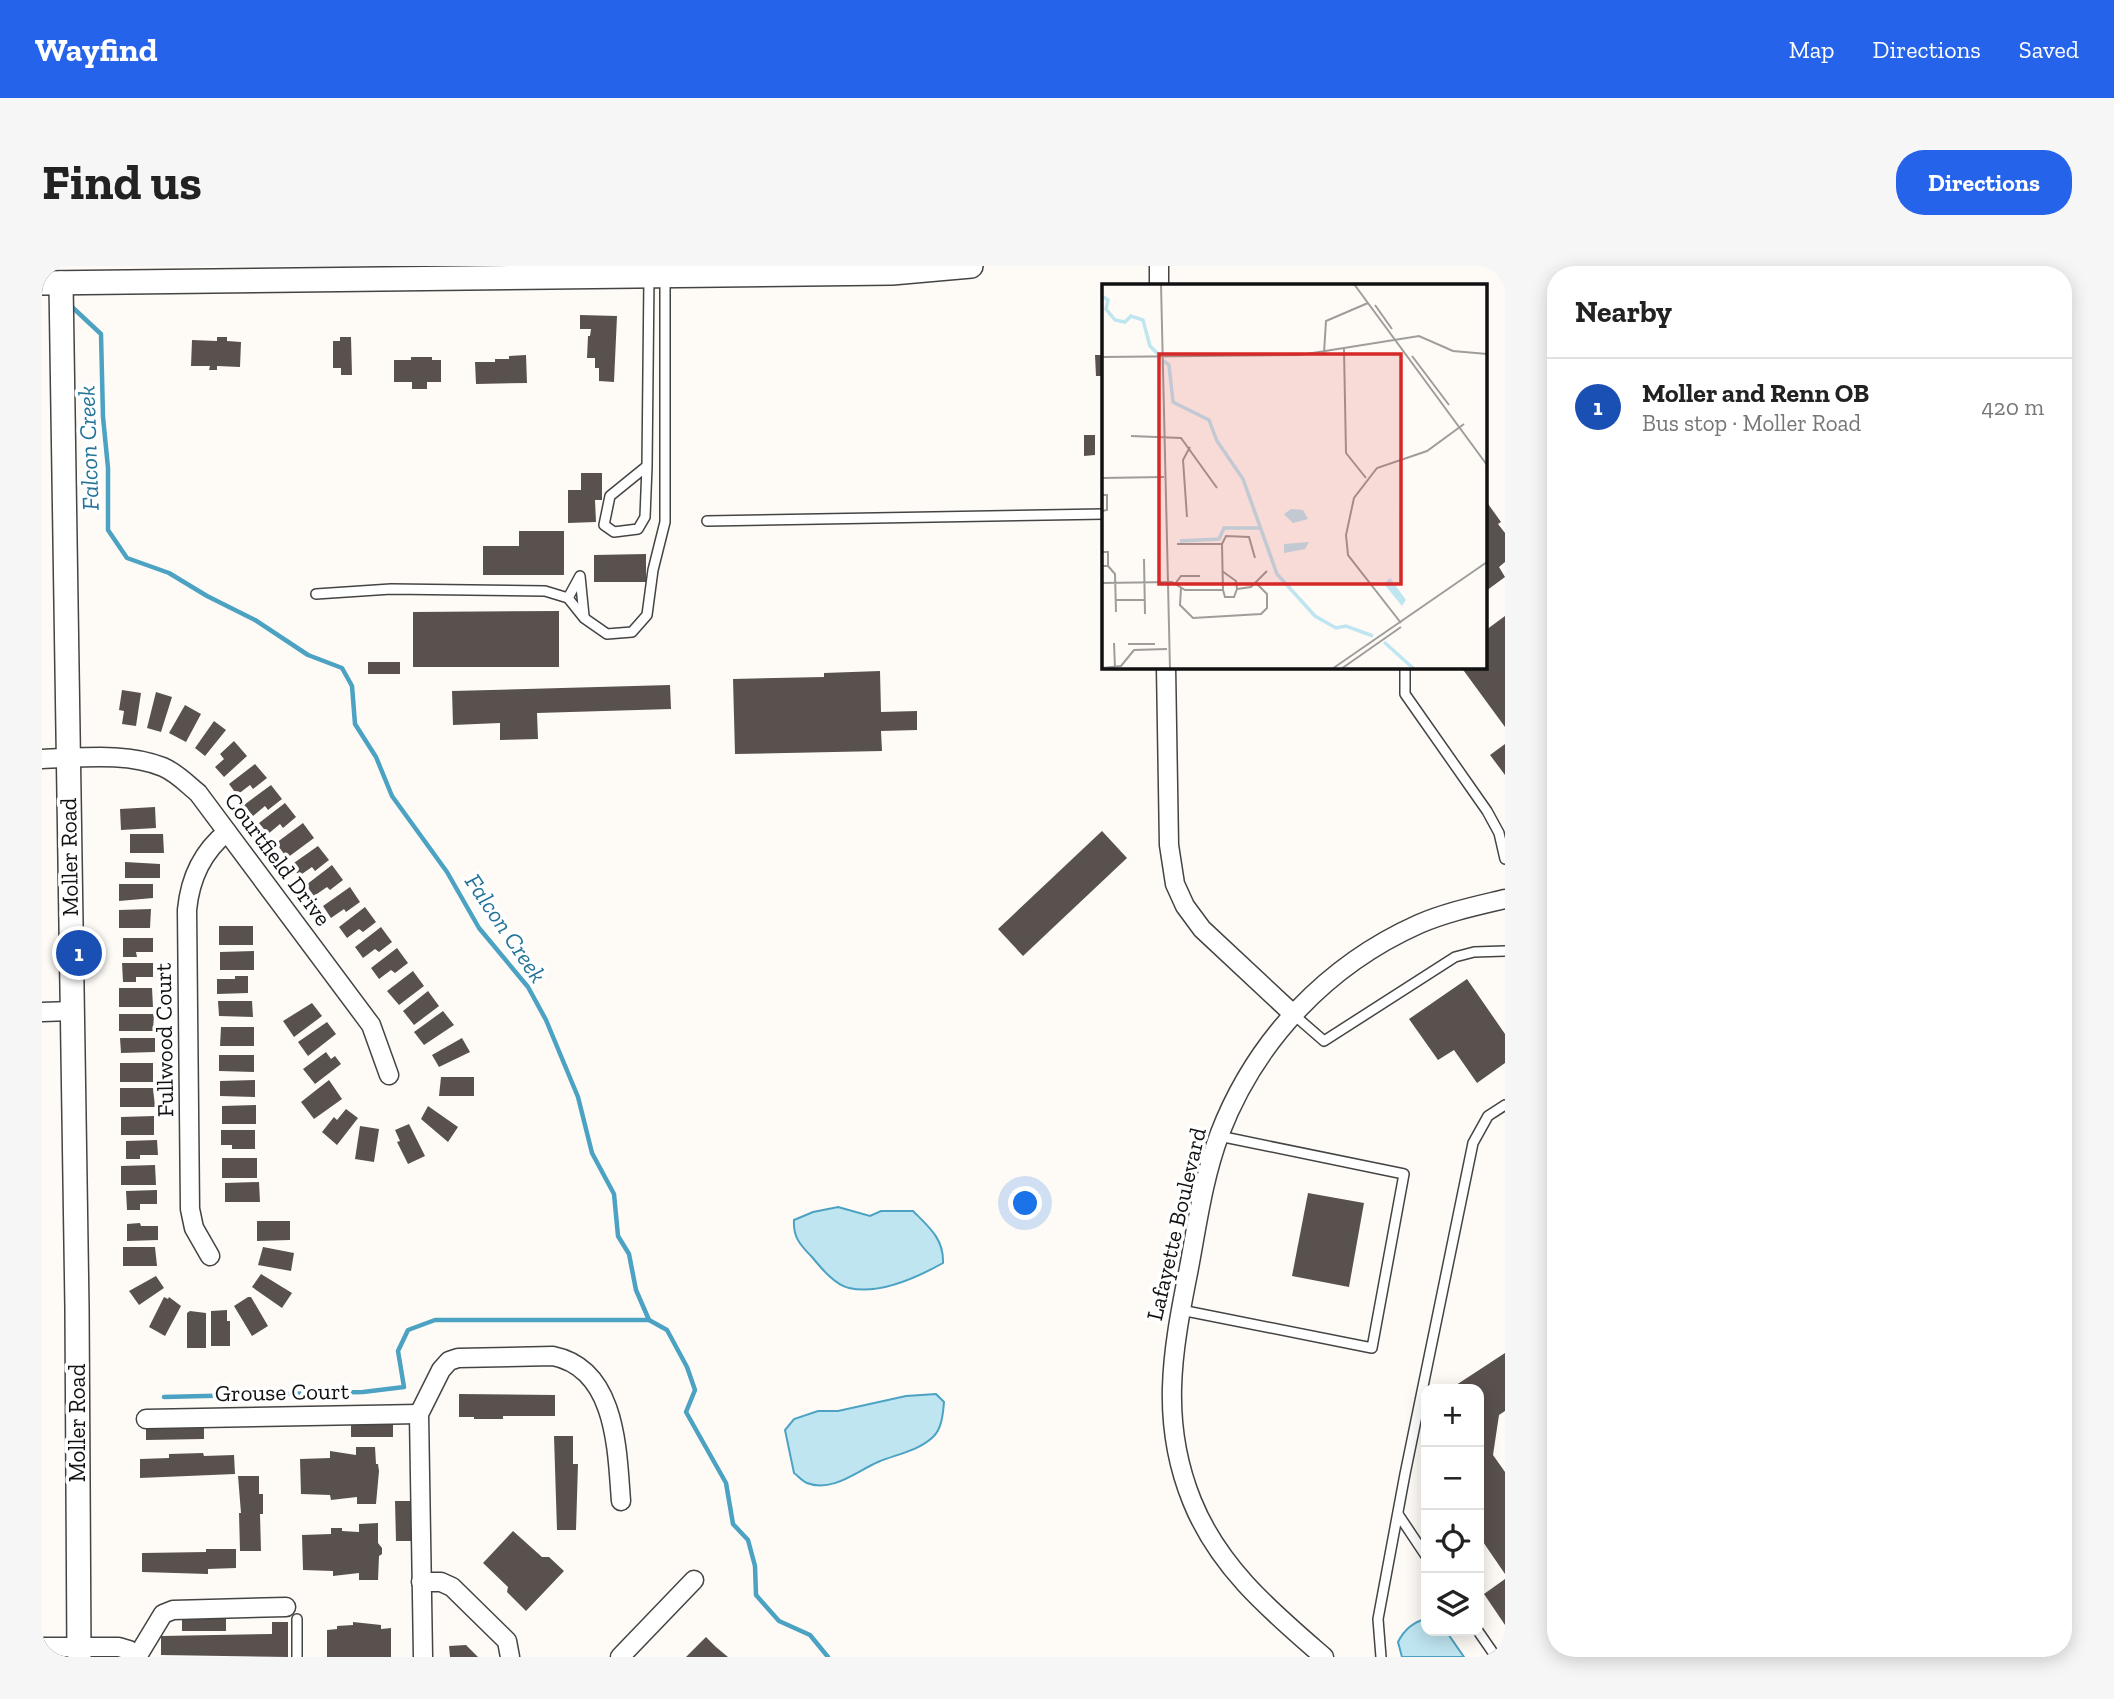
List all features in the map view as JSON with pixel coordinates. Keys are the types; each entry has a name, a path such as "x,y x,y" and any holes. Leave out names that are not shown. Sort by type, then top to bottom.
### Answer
{"street":[{"path":"54,277 118,283 380,272 892,272 971,266"},
{"path":"1159,266 1159,284"},
{"name":"Moller Road","path":"54,277 61,327 77,1308 79,1652"},
{"path":"1166,668 1169,845 1175,884 1185,906 1202,929 1293,1014"},
{"name":"Courtfield Drive","path":"42,759 134,759 163,767 180,777 198,793 371,1025 389,1075"},
{"name":"Fullwood Court","path":"210,1256 194,1228 190,1209 187,911 196,871 211,848 227,832"},
{"name":"Lafayette Boulevard","path":"1324,1657 1255,1596 1233,1572 1208,1534 1192,1502 1178,1458 1171,1416 1172,1362 1205,1187 1219,1136 1247,1078 1266,1047 1307,999 1351,962 1384,942 1442,915 1505,899"},
{"path":"42,1012 72,1011"},
{"path":"422,1657 419,1414 441,1370 454,1359 553,1356 567,1360 584,1373 595,1385 614,1423 621,1501"},
{"name":"Grouse Court","path":"146,1419 419,1414"},
{"path":"627,1655 694,1580"},
{"path":"421,1582 441,1582 452,1587 507,1641 510,1657"},
{"path":"42,1647 79,1652 119,1647 129,1650 137,1657 163,1615 173,1610 292,1613"}],"lane":[{"path":"643,273 647,466 645,517 638,529 614,532 604,525 610,495 647,466"},
{"path":"316,594 391,589 545,591 568,598 584,618 607,634 632,632 647,615 653,570 665,522 643,273"},
{"path":"706,521 1102,514"},
{"path":"568,598 580,576 584,618"},
{"path":"1405,668 1405,694 1487,811 1499,833 1505,859"},
{"path":"1293,1014 1324,1041 1455,957 1474,952 1505,951"},
{"path":"1381,1657 1378,1619 1473,1143 1488,1116 1505,1105"},
{"path":"1181,1310 1372,1348 1404,1174 1219,1136"},
{"path":"1398,1514 1421,1548"},
{"path":"292,1613 297,1657"},
{"path":"1481,1636 1496,1657"}],"water":[{"path":"838,1207 870,1216 881,1211 913,1211 938,1240 943,1263 910,1279 885,1287 861,1290 844,1286 829,1276 804,1249 796,1236 794,1226 794,1220 813,1212"},
{"path":"936,1394 944,1402 940,1425 936,1434 921,1446 878,1462 844,1480 826,1485 807,1483 794,1473 785,1430 794,1419 818,1411 838,1411 906,1396"},
{"path":"1421,1620 1421,1636 1449,1636 1464,1657 1402,1657 1398,1642 1413,1624"}],"building":[{"path":"580,315 617,316 614,382 599,381 599,368 595,368 595,358 587,358 591,329 580,329"},
{"path":"217,337 241,342 240,367 217,366 217,370 209,370 210,366 191,366 192,340 217,341"},
{"path":"340,337 351,337 352,375 341,375 341,368 333,368 333,341 340,341"},
{"path":"526,355 527,383 476,384 475,362 495,362 495,359"},
{"path":"1095,355 1102,355 1102,376 1096,376"},
{"path":"411,357 441,360 441,382 427,382 427,389 412,389 412,382 394,382 394,360 411,360"},
{"path":"1084,435 1095,435 1095,455 1084,456"},
{"path":"581,473 602,473 602,500 595,500 596,522 568,523 568,490 581,490"},
{"path":"1488,504 1505,533 1505,562 1499,567 1505,577 1488,590"},
{"path":"519,531 564,531 564,575 483,575 483,546 519,546"},
{"path":"646,554 646,582 594,582 594,555"},
{"path":"559,611 559,667 413,667 413,612"},
{"path":"1505,616 1505,727 1462,668 1488,668 1488,629"},
{"path":"368,662 400,662 400,674 368,674"},
{"path":"880,671 881,712 917,711 917,730 881,731 882,751 735,754 733,679 824,677 824,673"},
{"path":"670,685 671,709 537,713 538,739 500,740 500,723 453,725 452,691"},
{"path":"122,690 141,693 136,726 122,724 124,711 119,710"},
{"path":"156,692 172,697 161,732 147,728"},
{"path":"185,705 201,714 186,742 169,733"},
{"path":"214,721 226,730 205,756 195,748"},
{"path":"234,741 247,756 224,777 215,767 224,759 220,754"},
{"path":"1505,744 1505,775 1490,755"},
{"path":"255,764 267,778 253,789 250,785 237,795 229,784"},
{"path":"271,785 282,799 268,810 265,806 253,816 244,805"},
{"path":"285,803 296,817 283,828 280,824 268,834 259,823"},
{"path":"155,807 156,828 121,830 120,809"},
{"path":"303,823 314,838 287,858 276,843"},
{"path":"1102,831 1127,858 1023,956 998,929"},
{"path":"130,834 163,834 164,853 130,853"},
{"path":"318,846 329,860 315,871 312,867 299,876 291,865"},
{"path":"125,862 160,864 160,878 125,878"},
{"path":"332,865 343,880 330,890 327,887 314,896 306,885"},
{"path":"119,884 153,884 153,898 119,901"},
{"path":"350,887 360,902 331,918 323,906"},
{"path":"365,907 376,922 363,932 359,929 347,938 339,927"},
{"path":"151,909 150,928 119,928 119,910"},
{"path":"219,926 253,926 253,945 219,945"},
{"path":"381,927 392,942 379,952 375,949 363,958 355,947"},
{"path":"123,938 153,938 153,952 136,952 137,957 123,957"},
{"path":"397,948 408,963 395,973 391,970 379,979 371,968"},
{"path":"254,951 254,970 220,970 220,952"},
{"path":"122,963 153,963 153,977 136,977 136,982 123,982"},
{"path":"413,971 424,986 399,1005 387,991"},
{"path":"235,976 248,976 248,993 217,994 217,979 235,979"},
{"path":"1467,979 1505,1034 1505,1063 1477,1083 1454,1050 1438,1060 1409,1019"},
{"path":"119,988 152,988 153,1007 119,1007"},
{"path":"428,991 439,1006 414,1025 403,1011"},
{"path":"218,1001 252,1001 253,1017 219,1016"},
{"path":"312,1003 322,1016 294,1037 283,1021"},
{"path":"443,1011 454,1025 424,1045 414,1032"},
{"path":"119,1014 154,1014 153,1031 119,1031"},
{"path":"327,1022 336,1034 308,1056 298,1042"},
{"path":"221,1027 254,1027 254,1046 220,1046"},
{"path":"120,1038 155,1038 155,1052 121,1053"},
{"path":"462,1038 470,1052 439,1067 432,1055"},
{"path":"326,1052 331,1059 335,1056 341,1064 315,1084 303,1069"},
{"path":"219,1055 254,1055 254,1072 219,1071"},
{"path":"120,1063 153,1063 153,1082 120,1082"},
{"path":"441,1077 474,1077 474,1096 439,1096"},
{"path":"255,1080 255,1097 220,1096 220,1081"},
{"path":"329,1080 342,1099 314,1119 301,1102"},
{"path":"120,1088 153,1088 155,1107 120,1107"},
{"path":"256,1105 256,1124 222,1124 222,1106"},
{"path":"428,1106 458,1127 448,1142 421,1119"},
{"path":"346,1109 358,1118 337,1145 322,1132 334,1117 337,1120"},
{"path":"154,1116 154,1135 121,1135 121,1117"},
{"path":"409,1124 425,1156 408,1164 397,1142 400,1141 395,1130"},
{"path":"360,1126 379,1129 374,1162 355,1159"},
{"path":"221,1130 255,1130 255,1149 232,1149 232,1145 221,1145"},
{"path":"157,1140 158,1155 140,1155 140,1159 126,1159 126,1141"},
{"path":"222,1158 257,1158 257,1178 222,1178"},
{"path":"155,1165 156,1185 121,1185 121,1166"},
{"path":"259,1182 260,1202 225,1202 225,1183"},
{"path":"157,1190 157,1204 140,1204 140,1210 127,1210 126,1191"},
{"path":"1308,1193 1364,1203 1349,1287 1292,1276"},
{"path":"257,1221 290,1221 290,1240 257,1241"},
{"path":"140,1223 141,1226 158,1226 158,1240 127,1241 127,1224"},
{"path":"123,1247 155,1247 157,1266 123,1266"},
{"path":"263,1247 294,1253 291,1271 258,1265"},
{"path":"261,1274 292,1293 282,1308 252,1287"},
{"path":"156,1276 164,1288 139,1305 129,1291"},
{"path":"164,1297 169,1297 181,1306 165,1336 149,1327"},
{"path":"251,1297 268,1326 252,1336 234,1306"},
{"path":"227,1310 230,1346 211,1346 211,1311"},
{"path":"187,1313 206,1313 206,1348 187,1348"},
{"path":"1505,1353 1505,1411 1499,1415 1493,1455 1505,1472 1505,1574 1484,1543 1484,1384 1458,1384"},
{"path":"459,1394 555,1395 555,1416 503,1416 503,1419 459,1417"},
{"path":"393,1420 393,1437 351,1437 351,1421"},
{"path":"146,1425 204,1425 204,1439 146,1440"},
{"path":"554,1436 573,1436 573,1464 578,1464 576,1530 557,1530"},
{"path":"356,1447 375,1447 379,1471 376,1504 357,1504 357,1497 331,1500 330,1495 301,1494 300,1459 330,1458 330,1451 356,1455"},
{"path":"203,1453 204,1456 234,1455 235,1474 140,1478 140,1459 169,1458 169,1454"},
{"path":"238,1476 259,1476 259,1494 263,1494 263,1514 260,1514 261,1551 240,1551"},
{"path":"395,1501 412,1501 412,1541 396,1541"},
{"path":"378,1523 378,1543 382,1554 379,1556 378,1580 359,1580 359,1573 333,1576 333,1571 303,1570 302,1535 331,1534 331,1528 359,1532 359,1524"},
{"path":"513,1531 542,1557 549,1557 564,1571 526,1611 507,1592 508,1587 483,1563"},
{"path":"206,1549 236,1549 236,1568 208,1569 208,1574 142,1572 142,1553 206,1552"},
{"path":"1505,1579 1505,1625 1484,1594"},
{"path":"226,1616 226,1631 182,1631 182,1617"},
{"path":"272,1622 288,1622 288,1657 161,1655 161,1636 272,1634"},
{"path":"353,1622 381,1625 381,1629 391,1628 391,1657 327,1657 327,1630 353,1625"},
{"path":"706,1637 716,1647 728,1657 686,1657"},
{"path":"466,1645 478,1657 450,1657 449,1646"}],"waterway":[{"name":"Falcon Creek","path":"71,306 101,334 103,417 108,468 108,530 127,558 169,573 255,620 308,655 342,668 352,686 355,724 376,757 392,796 447,872 479,928 528,987 546,1020 578,1097 592,1153 614,1194 618,1236 629,1254 636,1290 649,1320 667,1330 687,1367 695,1390 686,1412 726,1483 733,1524 748,1540 755,1566 756,1595 779,1621 810,1635 828,1657"},
{"path":"164,1397 363,1392 404,1387 398,1351 408,1330 435,1320 649,1320"}],"place":[{"name":"Moller and Renn OB","path":"79,953"}]}
